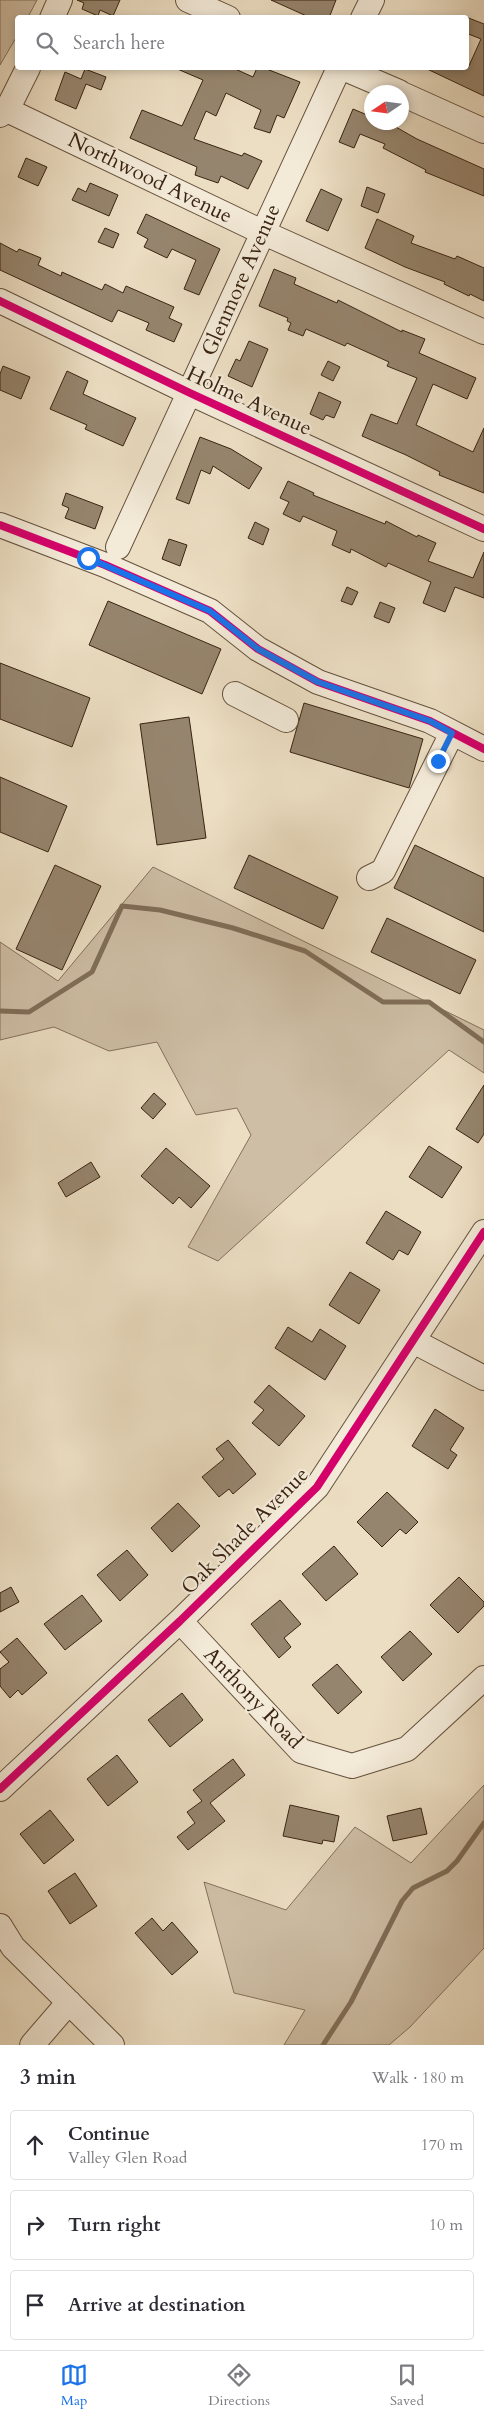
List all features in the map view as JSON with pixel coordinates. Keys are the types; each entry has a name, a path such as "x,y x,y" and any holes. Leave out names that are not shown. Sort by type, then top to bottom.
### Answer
{"street":[{"path":"53,15 60,0"},
{"path":"188,0 221,15"},
{"path":"364,15 372,0"},
{"path":"4,112 27,70"},
{"name":"Glenmore Avenue","path":"118,547 262,232 340,70"},
{"path":"346,70 381,85"},
{"path":"409,97 484,131"},
{"name":"Northwood Avenue","path":"4,112 262,232 484,332"},
{"name":"Holme Avenue","path":"0,302 190,393 484,529"},
{"path":"0,524 105,564 210,611 258,649 318,682 430,721 484,749"},
{"path":"235,694 286,720"},
{"path":"369,878 383,871 452,733"},
{"name":"Oak Shade Avenue","path":"0,1789 180,1621 318,1487 484,1232"},
{"path":"413,1341 484,1378"},
{"name":"Anthony Road","path":"180,1621 301,1751 352,1766 407,1749 484,1678"},
{"path":"0,1926 13,1947 112,2045"},
{"path":"32,2045 69,2002"}],"shaded area":[{"path":"0,0 37,0 29,15 15,15 15,39 0,65"},
{"path":"153,867 484,1030 484,1073 449,1050 218,1261 188,1247 251,1135 237,1108 196,1115 157,1042 109,1051 54,1027 0,1040 0,942 58,981"},
{"path":"484,1785 484,1948 410,2027 389,2045 284,2045 305,2010 234,1993 204,1882 286,1910 355,1827 411,1863"}],"building":[{"path":"77,0 120,0 113,15 100,10 98,15 96,15 82,9 84,3"},
{"path":"271,0 336,0 330,15 304,15"},
{"path":"469,18 484,24 484,96 429,70 469,70 469,66 481,39 469,34"},
{"path":"85,70 106,77 101,90 86,84 76,109 55,100 65,72 81,79"},
{"path":"180,70 237,70 253,77 256,70 269,70 300,82 284,118 277,115 270,133 254,128 261,110 226,93 216,116 206,111 194,139 242,156 244,153 262,161 248,189 221,176 218,183 195,175 197,167 130,138 142,110 182,126 203,80"},
{"path":"353,109 364,114 364,130 401,130 484,169 484,196 425,172 426,170 383,148 385,144 360,134 354,148 339,142"},
{"path":"26,158 47,167 38,186 18,177"},
{"path":"90,183 118,195 109,216 72,200 78,188 86,192"},
{"path":"367,187 385,194 378,213 361,206"},
{"path":"321,189 342,199 328,231 306,221"},
{"path":"146,214 220,249 199,295 184,289 196,260 172,249 167,258 144,247 148,239 137,233"},
{"path":"377,219 414,236 411,243 455,259 457,256 484,268 484,301 470,294 469,296 444,284 445,282 405,267 365,248"},
{"path":"105,228 119,234 113,248 98,242"},
{"path":"0,243 17,252 19,249 41,258 38,265 61,276 62,272 102,290 105,284 123,293 126,286 174,307 169,318 182,324 174,342 146,330 149,323 118,310 112,322 0,270"},
{"path":"274,269 296,278 294,284 337,303 338,300 402,332 402,330 425,339 419,353 476,378 467,399 433,384 416,425 473,452 484,428 484,493 439,475 440,472 362,436 371,414 397,424 417,378 387,366 389,362 347,343 345,346 306,329 303,336 288,330 291,323 287,321 288,318 259,306"},
{"path":"249,341 268,349 252,387 228,376 236,359 240,361"},
{"path":"328,361 340,367 333,381 321,375"},
{"path":"3,366 30,377 21,399 0,390 0,374"},
{"path":"67,371 88,381 83,394 136,418 123,446 85,429 87,425 50,409"},
{"path":"319,392 341,402 334,418 326,415 323,420 310,414"},
{"path":"200,437 231,449 262,468 249,489 213,466 210,474 201,470 189,504 176,499"},
{"path":"288,481 314,493 313,495 385,524 386,521 417,537 418,535 436,543 428,561 473,578 484,552 484,598 455,587 445,612 423,603 431,582 388,563 386,567 351,549 350,553 332,545 337,531 303,516 300,522 283,514 289,502 280,498"},
{"path":"66,493 103,507 95,529 65,518 69,508 62,505"},
{"path":"255,522 269,529 263,545 248,538"},
{"path":"169,539 187,545 180,566 162,559"},
{"path":"347,587 358,592 352,605 341,601"},
{"path":"108,601 221,649 202,694 89,645"},
{"path":"380,602 395,608 389,623 374,617"},
{"path":"0,663 90,698 72,747 0,719"},
{"path":"304,703 423,739 409,788 290,752"},
{"path":"189,717 206,838 157,845 140,724"},
{"path":"0,777 67,806 48,852 0,832"},
{"path":"415,845 484,878 484,932 394,888"},
{"path":"249,855 338,897 323,929 234,888"},
{"path":"55,865 101,886 62,970 16,949"},
{"path":"387,918 476,960 460,994 371,952"},
{"path":"484,1085 484,1134 478,1143 456,1129"},
{"path":"154,1093 166,1104 153,1119 141,1108"},
{"path":"429,1146 462,1167 442,1198 409,1177"},
{"path":"166,1148 210,1186 191,1208 179,1197 173,1204 141,1176"},
{"path":"91,1162 100,1177 66,1197 58,1183"},
{"path":"386,1211 421,1232 408,1255 399,1250 393,1260 366,1243"},
{"path":"350,1272 380,1290 359,1324 329,1305"},
{"path":"288,1327 312,1342 320,1329 346,1346 325,1380 275,1348"},
{"path":"269,1385 305,1416 279,1446 252,1423 264,1410 254,1402"},
{"path":"435,1409 464,1428 450,1450 457,1455 448,1469 412,1446"},
{"path":"228,1440 256,1474 233,1494 229,1489 219,1497 202,1477 224,1459 216,1449"},
{"path":"387,1492 418,1522 406,1534 400,1529 382,1547 357,1522"},
{"path":"178,1503 200,1526 172,1552 151,1528"},
{"path":"334,1546 358,1574 326,1601 302,1574"},
{"path":"127,1550 148,1575 120,1601 97,1575"},
{"path":"459,1577 484,1602 484,1606 458,1633 430,1605"},
{"path":"11,1587 19,1602 0,1612 0,1593"},
{"path":"82,1595 102,1621 65,1650 44,1624"},
{"path":"280,1600 301,1624 284,1638 291,1647 279,1658 251,1624"},
{"path":"410,1631 432,1654 403,1681 381,1657"},
{"path":"17,1638 47,1673 22,1695 18,1690 10,1698 0,1686 0,1669 9,1662 0,1652"},
{"path":"337,1664 362,1692 338,1714 312,1685"},
{"path":"182,1693 203,1720 170,1747 148,1720"},
{"path":"117,1755 138,1782 108,1806 87,1779"},
{"path":"233,1759 245,1775 210,1803 225,1821 188,1850 177,1837 195,1823 187,1812 202,1801 193,1790"},
{"path":"290,1805 339,1816 334,1842 323,1840 322,1844 283,1836"},
{"path":"421,1808 427,1834 393,1841 387,1816"},
{"path":"50,1810 74,1840 44,1864 20,1834"},
{"path":"75,1873 97,1906 70,1924 48,1891"},
{"path":"152,1918 163,1931 172,1922 198,1952 172,1975 135,1933"}],"waterway":[{"path":"0,1011 29,1012 92,972 122,906 160,910 233,928 305,951 383,1002 429,1002 484,1042"},
{"path":"323,2045 351,2002 402,1901 413,1888 447,1871 457,1861 484,1823"}],"cycle path":[{"path":"0,301 190,393 484,529"},
{"path":"0,525 105,565 210,611 258,649 318,682 430,721 484,749"},
{"path":"0,1789 180,1621 317,1487 484,1232"}],"route":[{"path":"88,558 210,611 258,649 318,682 430,721 452,733 438,761"}]}
